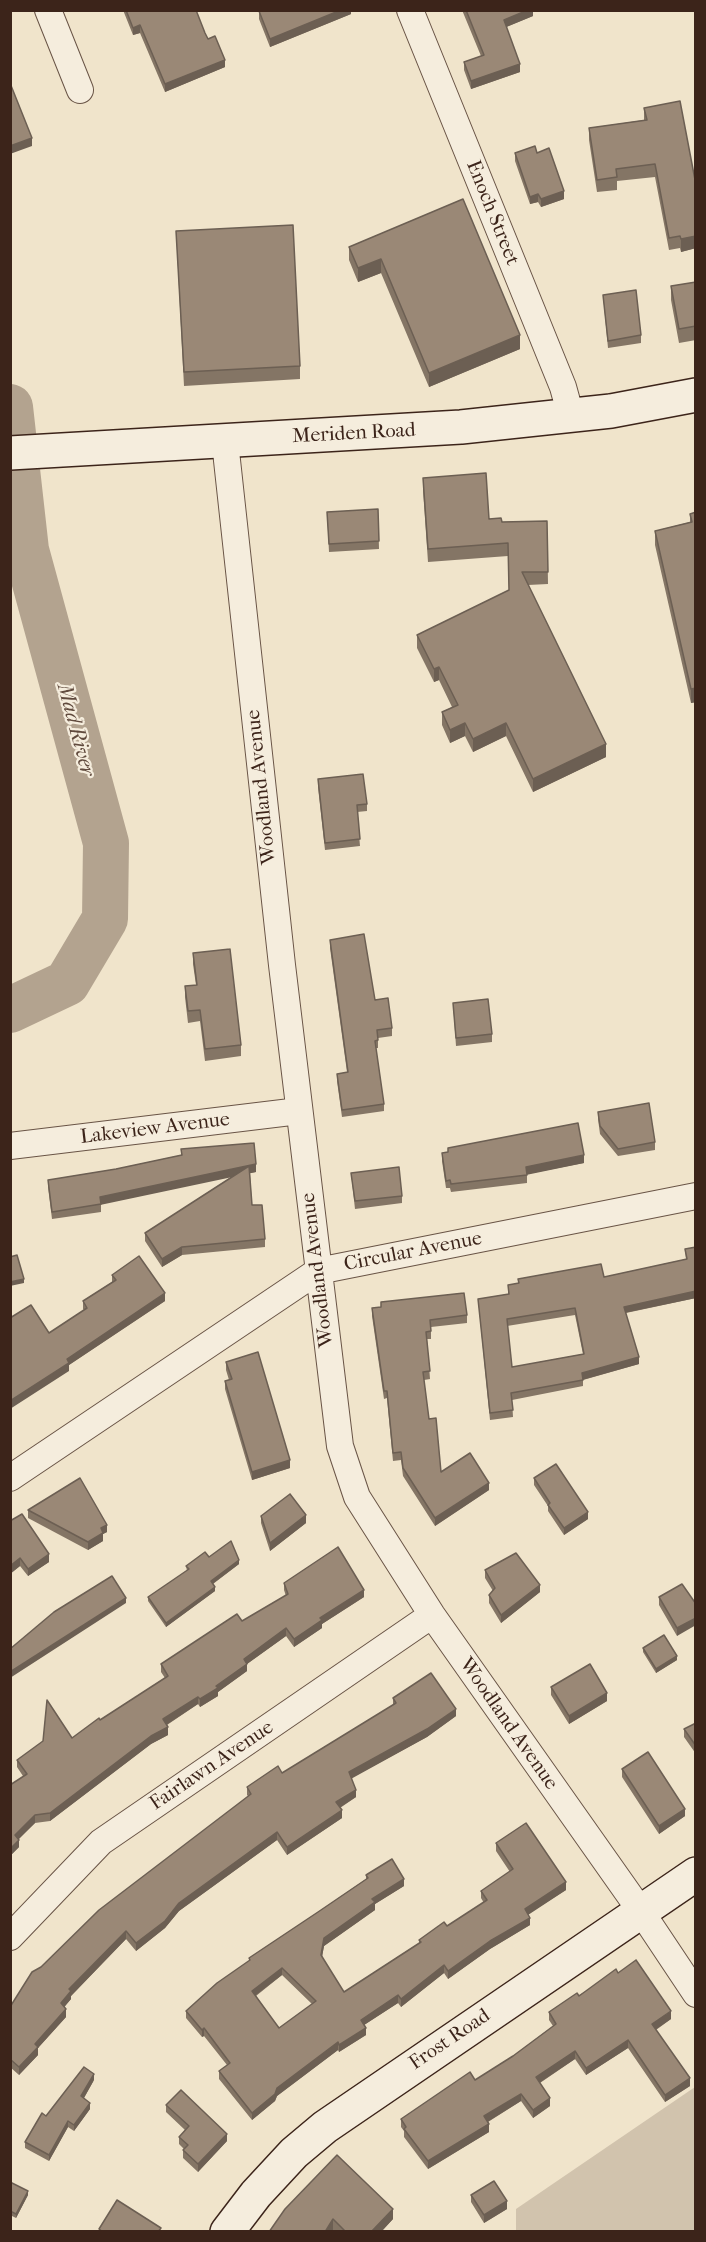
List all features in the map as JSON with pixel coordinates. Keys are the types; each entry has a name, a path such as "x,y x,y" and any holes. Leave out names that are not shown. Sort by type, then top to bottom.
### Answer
{"main road":[{"name":"Meriden Road","path":"26,453 383,433 571,417 696,395"},
{"name":"Frost Road","path":"227,2232 256,2194 294,2153 325,2127 640,1910 696,1874"}],"street":[{"path":"48,10 80,90"},
{"name":"Enoch Street","path":"410,10 563,387 571,417"},
{"name":"Woodland Avenue","path":"225,442 299,1111 331,1382 344,1456 357,1497 432,1616 640,1910 696,1994"},
{"name":"Lakeview Avenue","path":"10,1146 299,1111"},
{"name":"Circular Avenue","path":"10,1478 318,1270 696,1196"},
{"name":"Fairlawn Avenue","path":"10,1937 101,1842 432,1616"}],"shaded area":[{"path":"695,2087 695,2231 516,2231 516,2209"}],"building":[{"path":"126,10 196,10 208,39 215,36 225,60 165,84 140,25 133,28"},
{"path":"260,10 341,10 270,39"},
{"path":"466,10 528,10 504,20 520,64 471,81 464,62 484,55"},
{"path":"10,83 32,138 10,146"},
{"path":"680,101 696,185 696,236 681,239 680,236 669,238 655,164 616,169 617,177 597,180 589,128 647,120 644,108"},
{"path":"535,146 537,153 549,148 564,191 541,199 538,194 530,197 515,153"},
{"path":"463,199 520,335 429,373 381,259 358,268 349,247"},
{"path":"293,225 300,366 184,372 176,231"},
{"path":"696,282 696,326 679,329 671,286"},
{"path":"636,290 641,335 608,341 603,295"},
{"path":"486,473 489,519 501,518 502,522 547,521 548,572 522,572 606,744 533,779 506,723 473,739 465,723 450,730 442,712 458,705 439,667 434,669 417,635 509,590 508,543 428,549 423,478"},
{"path":"378,509 379,541 329,544 327,512"},
{"path":"696,512 696,688 691,689 655,531 692,522 690,514"},
{"path":"363,774 367,804 357,805 360,839 325,843 318,779"},
{"path":"364,934 375,1000 388,998 392,1028 377,1030 378,1040 375,1041 384,1104 342,1110 337,1074 348,1072 330,940"},
{"path":"230,949 241,1045 205,1049 200,1010 188,1011 185,986 197,985 193,953"},
{"path":"488,999 492,1034 456,1038 453,1003"},
{"path":"649,1103 655,1142 618,1149 600,1126 598,1112"},
{"path":"578,1123 584,1155 526,1167 527,1175 451,1184 450,1180 446,1181 442,1153 448,1152 448,1148"},
{"path":"254,1143 256,1164 100,1197 101,1204 52,1212 48,1180 182,1155 181,1149"},
{"path":"249,1166 252,1205 262,1205 265,1239 182,1247 162,1259 145,1233"},
{"path":"399,1167 402,1196 355,1201 351,1173"},
{"path":"696,1247 696,1291 624,1307 639,1357 582,1373 583,1380 511,1393 513,1410 490,1413 478,1299 509,1294 508,1285 519,1283 518,1279 601,1264 604,1277 687,1259 685,1249","holes":["575,1308 584,1354 512,1367 507,1319"]},
{"path":"17,1255 24,1279 10,1282 10,1257"},
{"path":"139,1256 165,1293 67,1359 69,1363 10,1401 10,1318 31,1305 49,1333 87,1308 83,1301 116,1280 112,1275"},
{"path":"464,1293 467,1315 430,1320 431,1331 426,1332 430,1371 423,1372 429,1419 436,1418 441,1472 470,1453 489,1483 435,1518 403,1468 401,1452 393,1453 387,1391 384,1391 372,1308 381,1307 381,1302"},
{"path":"258,1352 290,1460 252,1472 225,1381 232,1379 226,1362"},
{"path":"556,1464 588,1512 564,1528 548,1505 550,1503 534,1478"},
{"path":"80,1478 107,1525 101,1528 103,1533 88,1542 28,1510"},
{"path":"290,1494 306,1515 270,1543 261,1516"},
{"path":"22,1514 49,1554 28,1569 20,1558 10,1566 10,1521"},
{"path":"231,1541 239,1560 211,1581 215,1587 166,1623 148,1597 189,1569 186,1566 205,1552 209,1557"},
{"path":"338,1547 364,1590 320,1618 322,1620 294,1639 286,1628 244,1659 247,1664 216,1686 218,1688 200,1699 198,1697 163,1719 168,1727 151,1736 50,1813 35,1815 15,1835 19,1840 10,1849 10,1785 27,1774 17,1760 43,1741 47,1700 72,1738 99,1718 100,1720 168,1676 161,1664 237,1614 242,1621 288,1594 284,1583"},
{"path":"516,1553 540,1585 501,1615 489,1595 495,1588 485,1570"},
{"path":"112,1576 126,1598 10,1672 10,1649 54,1612"},
{"path":"682,1584 696,1604 696,1618 677,1628 659,1597"},
{"path":"664,1635 677,1656 656,1669 643,1648"},
{"path":"590,1664 607,1693 569,1716 551,1687"},
{"path":"431,1673 456,1709 427,1729 349,1772 356,1790 336,1802 342,1810 287,1847 277,1832 179,1903 165,1921 136,1943 126,1931 69,1989 71,1991 61,2003 66,2009 35,2044 38,2047 19,2067 10,2059 10,2007 32,1972 41,1967 99,1910 251,1794 247,1787 278,1766 282,1773 396,1703 393,1698"},
{"path":"696,1723 696,1746 684,1729"},
{"path":"648,1752 685,1809 659,1826 622,1769"},
{"path":"526,1823 566,1882 525,1909 530,1918 490,1941 448,1971 444,1965 401,1999 398,1995 361,2020 366,2028 339,2045 338,2042 277,2088 275,2094 252,2113 219,2071 230,2063 204,2028 202,2030 186,2011 217,1983 250,1960 249,1958 368,1878 366,1875 392,1859 404,1879 372,1899 375,1902 324,1938 321,1955 344,1992 421,1942 419,1940 444,1922 447,1926 487,1900 481,1891 513,1869 496,1843","holes":["282,1968 316,2001 279,2028 252,1991"]},
{"path":"636,1960 671,2011 652,2024 690,2078 665,2095 628,2040 586,2068 575,2051 536,2077 550,2098 533,2110 521,2094 484,2116 489,2124 428,2161 404,2129 406,2127 401,2119 470,2072 475,2080 513,2056 556,2024 549,2012 577,1993 579,1996 616,1969 618,1973"},
{"path":"84,2067 94,2074 81,2096 90,2103 74,2125 68,2121 49,2155 25,2142 42,2113 46,2116"},
{"path":"181,2090 227,2134 198,2164 183,2150 188,2145 179,2137 189,2126 166,2105"},
{"path":"337,2155 393,2209 371,2232 346,2232 333,2219 325,2232 269,2232 285,2209"},
{"path":"494,2181 507,2201 484,2215 471,2195"},
{"path":"10,2182 28,2191 16,2214 10,2211"},
{"path":"117,2200 161,2228 158,2232 103,2232 99,2229"}],"waterway":[{"name":"Mad River","path":"10,407 26,550 106,843 105,919 67,983 10,1010"}]}
